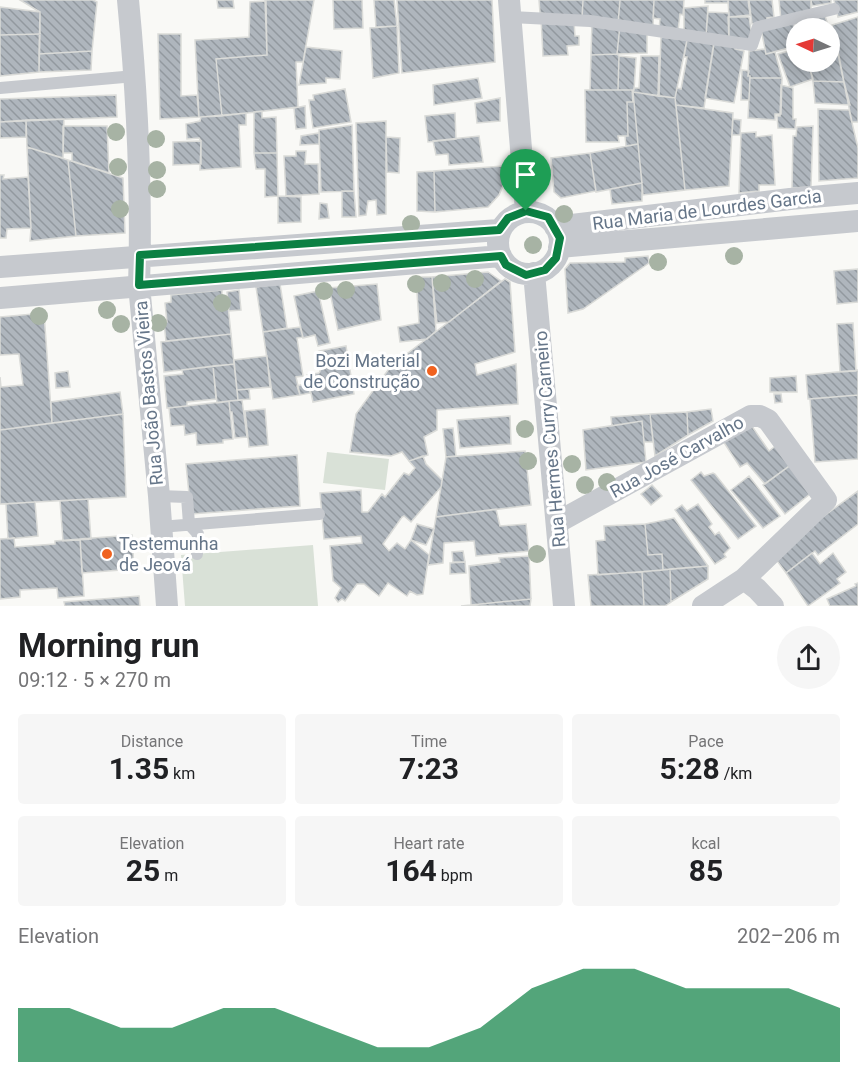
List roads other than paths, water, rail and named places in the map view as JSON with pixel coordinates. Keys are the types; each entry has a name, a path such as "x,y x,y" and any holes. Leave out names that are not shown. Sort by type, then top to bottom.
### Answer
{"street":[{"name":"Rua João Bastos Vieira","path":"128,0 135,76 139,285 167,606"},
{"path":"510,8 526,211"},
{"name":"Rua Maria de Lourdes Garcia","path":"557,237 790,199 858,193"},
{"path":"526,211 548,217 557,237 556,258 545,270 526,275 506,265 497,248 499,230 508,218 526,211"},
{"name":"Rua Maria de Lourdes Garcia","path":"557,237 858,221"},
{"path":"0,267 499,230"},
{"path":"0,298 501,256"},
{"name":"Rua Hermes Curry Carneiro","path":"534,273 564,606"},
{"name":"Rua José Carvalho","path":"558,522 750,416 760,416 768,420 826,500 744,579 703,606"},
{"path":"744,579 773,606"}],"lane":[{"path":"510,8 752,45 758,27 834,9"},
{"path":"0,88 135,76"},
{"path":"159,496 187,497 189,525 198,534 197,554"},
{"path":"160,527 319,514"}],"place":[{"name":"Bozi Material de Construção","path":"432,371"},
{"name":"Testemunha de Jeová","path":"107,554"}]}
